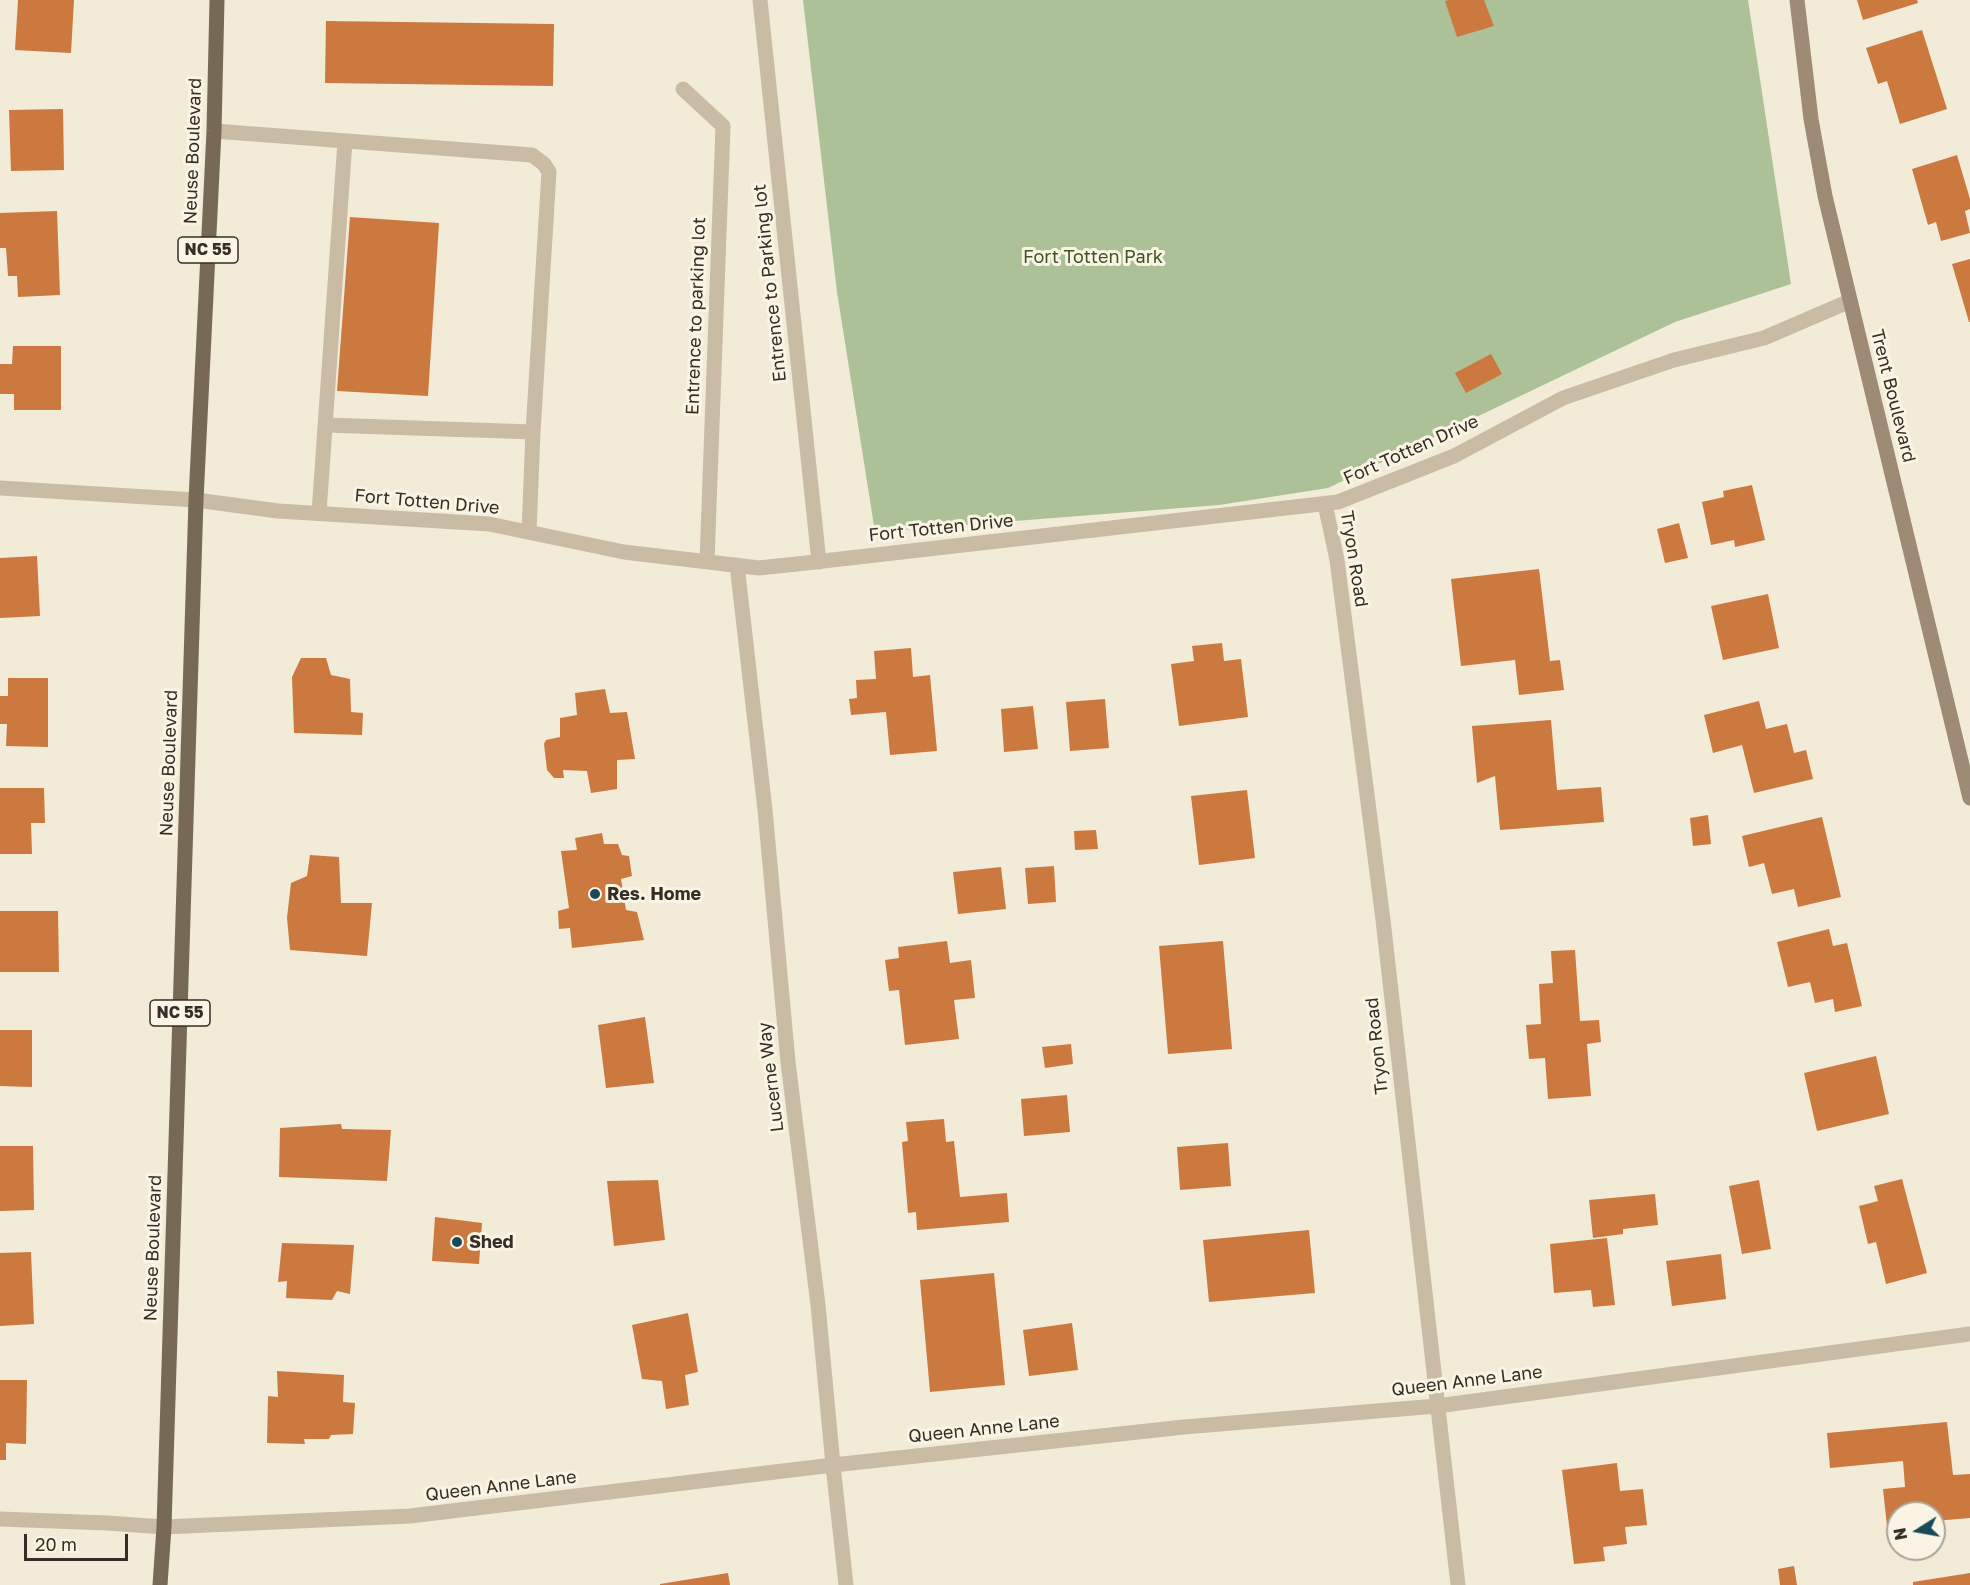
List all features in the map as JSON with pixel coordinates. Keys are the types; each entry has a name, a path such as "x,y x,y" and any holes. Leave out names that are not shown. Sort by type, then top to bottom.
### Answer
{"main road":[{"name":"Neuse Boulevard","path":"160,1585 164,1527 196,500 214,131 217,0"},
{"name":"Neuse Boulevard","path":"164,1527 165,1585"}],"street":[{"name":"Entrence to Parking lot","path":"760,0 819,562"},
{"name":"Trent Boulevard","path":"1797,0 1811,119 1825,196 1970,798"},
{"name":"Entrence to parking lot","path":"683,89 723,126 707,561"},
{"path":"214,131 532,155 544,164 549,172 529,532"},
{"path":"319,513 345,141"},
{"name":"Fort Totten Drive","path":"0,488 196,500 278,511 489,524 624,552 759,568 819,562 1338,502 1454,456 1563,398 1674,360 1764,338 1850,302"},
{"path":"326,425 533,432"},
{"name":"Tryon Road","path":"1325,504 1337,560 1383,920 1458,1585"},
{"name":"Lucerne Way","path":"737,565 765,810 788,1062 818,1305 846,1585"},
{"name":"Queen Anne Lane","path":"0,1519 107,1522 164,1527 410,1516 833,1465 1184,1427 1437,1406 1970,1334"}],"green space":[{"name":"Fort Totten Park","path":"803,0 1748,0 1791,284 1675,322 1328,488 1219,505 875,532 837,292"}],"building":[{"path":"18,0 74,0 71,53 15,50"},
{"path":"1484,0 1494,26 1457,37 1445,1"},
{"path":"1857,0 1917,0 1918,3 1863,20"},
{"path":"326,21 554,24 553,86 325,83"},
{"path":"1922,30 1947,109 1900,124 1887,81 1878,84 1866,48"},
{"path":"63,109 64,170 11,171 9,110"},
{"path":"1957,155 1970,199 1970,209 1965,211 1970,233 1941,241 1936,222 1928,225 1912,169"},
{"path":"57,211 60,295 18,297 17,276 8,276 6,248 0,248 0,213"},
{"path":"350,217 439,223 428,396 337,391"},
{"path":"1970,259 1970,322 1969,322 1952,264"},
{"path":"13,346 61,346 61,410 14,410 14,394 0,394 0,364 12,364"},
{"path":"1491,354 1502,374 1466,393 1455,373"},
{"path":"1752,485 1765,540 1735,547 1734,540 1711,545 1702,502 1724,497 1723,491"},
{"path":"1679,523 1688,558 1665,563 1657,529"},
{"path":"37,556 40,616 0,618 0,558"},
{"path":"1539,569 1550,661 1560,660 1564,690 1519,695 1515,660 1461,666 1451,579"},
{"path":"1768,594 1779,648 1723,660 1711,606"},
{"path":"1222,643 1224,661 1241,659 1248,717 1179,726 1171,664 1194,661 1192,646"},
{"path":"911,648 913,677 930,675 937,751 890,755 886,712 851,715 849,699 857,698 856,680 876,679 874,651"},
{"path":"301,658 326,658 331,675 350,679 351,712 363,713 362,735 294,733 292,677"},
{"path":"8,678 48,678 48,747 6,746 7,724 0,724 0,696 8,696"},
{"path":"605,689 610,713 627,712 635,759 617,760 617,789 591,793 587,771 563,770 564,778 554,778 547,770 544,744 546,740 560,737 560,718 577,715 575,693"},
{"path":"1105,699 1109,748 1070,751 1066,702"},
{"path":"1759,701 1766,729 1787,724 1794,753 1806,750 1813,779 1754,793 1742,745 1713,753 1704,715"},
{"path":"1033,706 1038,749 1004,752 1001,709"},
{"path":"1551,720 1557,790 1601,787 1604,822 1500,830 1495,776 1477,783 1472,726"},
{"path":"0,788 44,788 45,823 31,823 32,854 0,854"},
{"path":"1247,790 1255,858 1199,865 1191,796"},
{"path":"1708,815 1711,844 1693,846 1690,818"},
{"path":"1822,817 1841,897 1798,907 1794,889 1772,894 1764,863 1749,867 1742,836"},
{"path":"1096,830 1098,849 1075,850 1074,831"},
{"name":"Res. Home","path":"602,833 604,844 618,844 622,855 629,856 632,876 621,879 626,910 637,912 644,940 572,948 570,928 559,929 558,911 569,908 561,851 577,850 575,838"},
{"path":"310,855 339,857 341,903 372,903 367,956 290,950 287,918 291,883 307,876"},
{"path":"1054,866 1056,902 1028,904 1025,868"},
{"path":"1001,867 1006,909 958,914 953,872"},
{"path":"0,911 58,911 59,972 0,972"},
{"path":"1829,929 1833,946 1847,943 1862,1006 1835,1012 1833,999 1815,1003 1810,982 1788,987 1777,942"},
{"path":"947,941 950,963 971,960 975,998 954,1000 959,1039 905,1045 899,990 889,991 885,960 899,958 898,947"},
{"path":"1223,941 1232,1049 1168,1054 1159,946"},
{"path":"1575,950 1580,1021 1599,1020 1601,1042 1587,1044 1591,1096 1548,1099 1545,1058 1529,1059 1526,1025 1541,1024 1539,984 1553,983 1551,951"},
{"path":"645,1017 654,1083 606,1088 598,1025"},
{"path":"0,1030 32,1030 32,1087 0,1086"},
{"path":"1071,1044 1073,1064 1045,1068 1042,1047"},
{"path":"1876,1056 1889,1114 1817,1131 1804,1073"},
{"path":"1067,1095 1070,1132 1024,1136 1021,1099"},
{"path":"944,1119 946,1142 954,1141 960,1197 1007,1193 1009,1222 917,1230 916,1212 908,1213 902,1142 908,1141 906,1122"},
{"path":"341,1124 342,1129 391,1130 387,1181 279,1177 280,1128"},
{"path":"1228,1143 1231,1186 1180,1190 1177,1147"},
{"path":"0,1146 33,1146 34,1210 0,1211"},
{"path":"1902,1179 1927,1273 1886,1284 1876,1242 1868,1244 1859,1206 1878,1201 1874,1186"},
{"path":"658,1180 665,1240 614,1246 607,1181"},
{"path":"1759,1180 1771,1249 1742,1254 1729,1186"},
{"path":"1655,1194 1658,1225 1623,1229 1623,1234 1593,1238 1589,1200"},
{"name":"Shed","path":"435,1217 482,1223 479,1264 432,1261"},
{"path":"1309,1230 1315,1293 1209,1302 1203,1240"},
{"path":"1607,1238 1615,1305 1593,1307 1591,1290 1554,1293 1550,1244"},
{"path":"282,1243 354,1245 350,1294 337,1291 332,1300 286,1298 287,1281 278,1282"},
{"path":"31,1252 34,1324 0,1326 0,1253"},
{"path":"1721,1254 1726,1299 1672,1306 1666,1261"},
{"path":"994,1273 1005,1385 930,1392 920,1280"},
{"path":"688,1313 698,1372 685,1375 689,1405 666,1409 662,1381 642,1379 632,1325"},
{"path":"1072,1323 1078,1370 1029,1376 1023,1330"},
{"path":"277,1371 344,1375 343,1402 355,1403 353,1434 331,1435 329,1439 304,1439 305,1444 267,1443 268,1396 278,1397"},
{"path":"0,1380 27,1380 26,1444 6,1443 6,1460 0,1460"},
{"path":"1947,1422 1953,1475 1970,1474 1970,1518 1946,1520 1946,1501 1886,1501 1886,1517 1883,1489 1905,1487 1903,1461 1830,1468 1827,1433"},
{"path":"1617,1463 1620,1491 1643,1489 1647,1525 1625,1527 1627,1544 1603,1547 1605,1561 1574,1564 1562,1470"},
{"path":"1794,1566 1797,1585 1780,1585 1778,1569"},
{"path":"728,1573 730,1585 660,1585 660,1584"},
{"path":"1970,1573 1970,1585 1913,1585 1913,1582"}],"place":[{"name":"Res. Home","path":"595,894"},
{"name":"Shed","path":"457,1242"}]}
